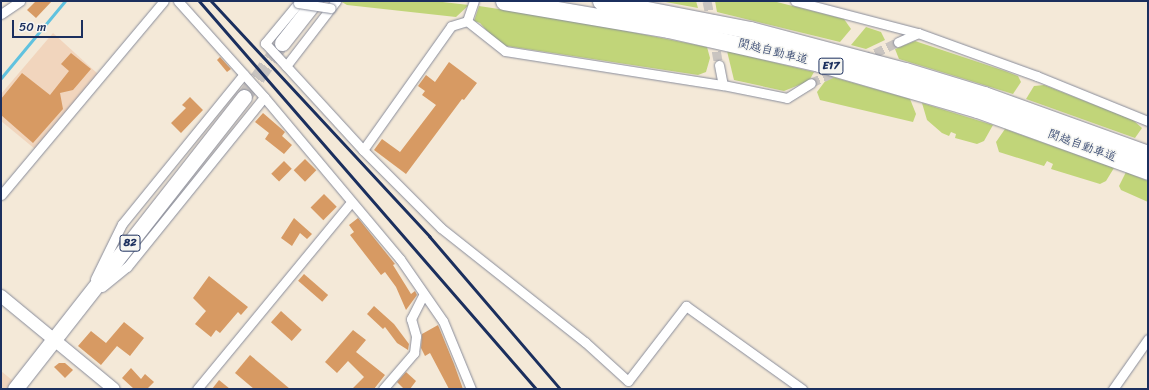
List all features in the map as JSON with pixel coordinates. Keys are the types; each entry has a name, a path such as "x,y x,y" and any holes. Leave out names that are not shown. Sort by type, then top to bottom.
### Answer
{"highway":[{"name":"関越自動車道","path":"504,1 668,28 820,63 977,109 1148,171"},
{"name":"関越自動車道","path":"601,1 750,30 905,71 984,95 1148,154"}],"main road":[{"path":"282,43 315,1"},
{"name":"82","path":"15,389 244,97"}],"street":[{"path":"1,14 20,1"},
{"path":"1,195 164,1"},
{"path":"178,1 244,74 351,202 376,228 424,294 449,333 471,389"},
{"path":"467,21 474,1"},
{"path":"795,1 918,33 1037,76 1148,121"},
{"path":"334,4 299,2 265,43 363,150 442,228 584,342 628,381 686,306 802,389"},
{"path":"286,66 334,4"},
{"path":"467,21 505,51 723,85 786,98 811,83"},
{"path":"363,150 451,26 467,21"},
{"path":"898,42 918,33"},
{"path":"719,65 723,85"},
{"path":"87,298 122,224 244,74"},
{"path":"87,298 127,267 264,97"},
{"path":"197,389 351,202"},
{"path":"383,389 414,353 416,336 412,319 424,294"},
{"path":"1,296 114,389"},
{"path":"1113,389 1148,339"}],"shaded area":[{"path":"53,33 98,74 35,149 1,121 1,94"},
{"path":"1,371 18,385 15,389 1,389"}],"green space":[{"path":"340,1 434,1 469,5 456,17 347,5"},
{"path":"660,1 696,1 698,8"},
{"path":"715,1 773,1 844,19 851,29 840,42 717,12"},
{"path":"479,6 576,21 707,47 710,58 706,72 698,75 506,46 496,41 480,23 474,21"},
{"path":"866,27 881,32 885,40 866,49 851,45"},
{"path":"915,41 1018,76 1021,82 1013,94 899,59 895,49"},
{"path":"727,51 814,72 809,81 784,91 734,80"},
{"path":"829,76 910,99 916,114 913,122 820,100 817,92"},
{"path":"1044,85 1133,120 1142,128 1135,138 1026,99 1034,86"},
{"path":"922,103 993,125 984,141 977,144 955,138 956,134 951,132 949,136 942,133 927,120"},
{"path":"1005,129 1114,168 1106,181 1100,184 1051,169 1053,164 1047,161 1044,166 999,152 996,142"},
{"path":"1126,172 1148,181 1148,202 1121,190 1119,186"}],"building":[{"path":"36,1 52,1 36,18 27,10"},
{"path":"71,53 91,69 73,90 60,93 63,109 33,143 1,115 1,99 22,73 50,95 69,71 61,64"},
{"path":"220,57 231,69 227,72 217,60"},
{"path":"449,62 477,83 464,100 462,99 406,174 374,150 382,139 400,152 436,105 422,95 425,91 418,86 426,75 435,82"},
{"path":"190,97 203,110 181,133 171,123 186,108 182,105"},
{"path":"263,113 285,132 282,136 292,145 284,154 265,139 269,133 255,122"},
{"path":"305,159 316,170 305,182 294,170"},
{"path":"284,161 292,169 279,182 271,174"},
{"path":"324,194 337,207 323,220 311,207"},
{"path":"294,218 312,234 307,239 300,233 292,246 281,238"},
{"path":"358,218 395,264 393,265 411,294 415,291 417,295 406,310 396,287 385,272 381,275 350,235 354,232 349,225"},
{"path":"304,274 328,295 322,302 298,281"},
{"path":"209,276 248,307 241,315 238,312 220,333 216,330 211,337 195,324 206,311 193,298"},
{"path":"374,306 394,324 409,344 408,350 397,343 385,327 383,329 367,314"},
{"path":"281,311 302,330 292,341 271,322"},
{"path":"124,322 144,338 130,356 117,346 101,365 78,346 91,331 106,343"},
{"path":"438,325 463,389 449,389 430,353 425,356 421,348 422,334"},
{"path":"353,330 366,340 356,352 385,375 374,389 352,389 364,377 348,361 337,373 325,362"},
{"path":"250,355 290,389 254,389 235,373"},
{"path":"59,363 65,363 73,370 65,378 54,367"},
{"path":"131,368 141,379 145,374 154,382 147,389 134,389 122,378"},
{"path":"406,372 416,381 410,389 404,389 397,382"},
{"path":"219,380 230,389 212,389"}],"waterway":[{"path":"1,78 65,1"}],"tunnel":[{"path":"707,1 712,25"},
{"path":"714,38 719,65"},
{"path":"863,59 898,42"},
{"path":"244,97 282,43"},
{"path":"811,83 839,70"}],"railway":[{"path":"199,1 536,389"},
{"path":"211,1 429,236 560,389"}]}
